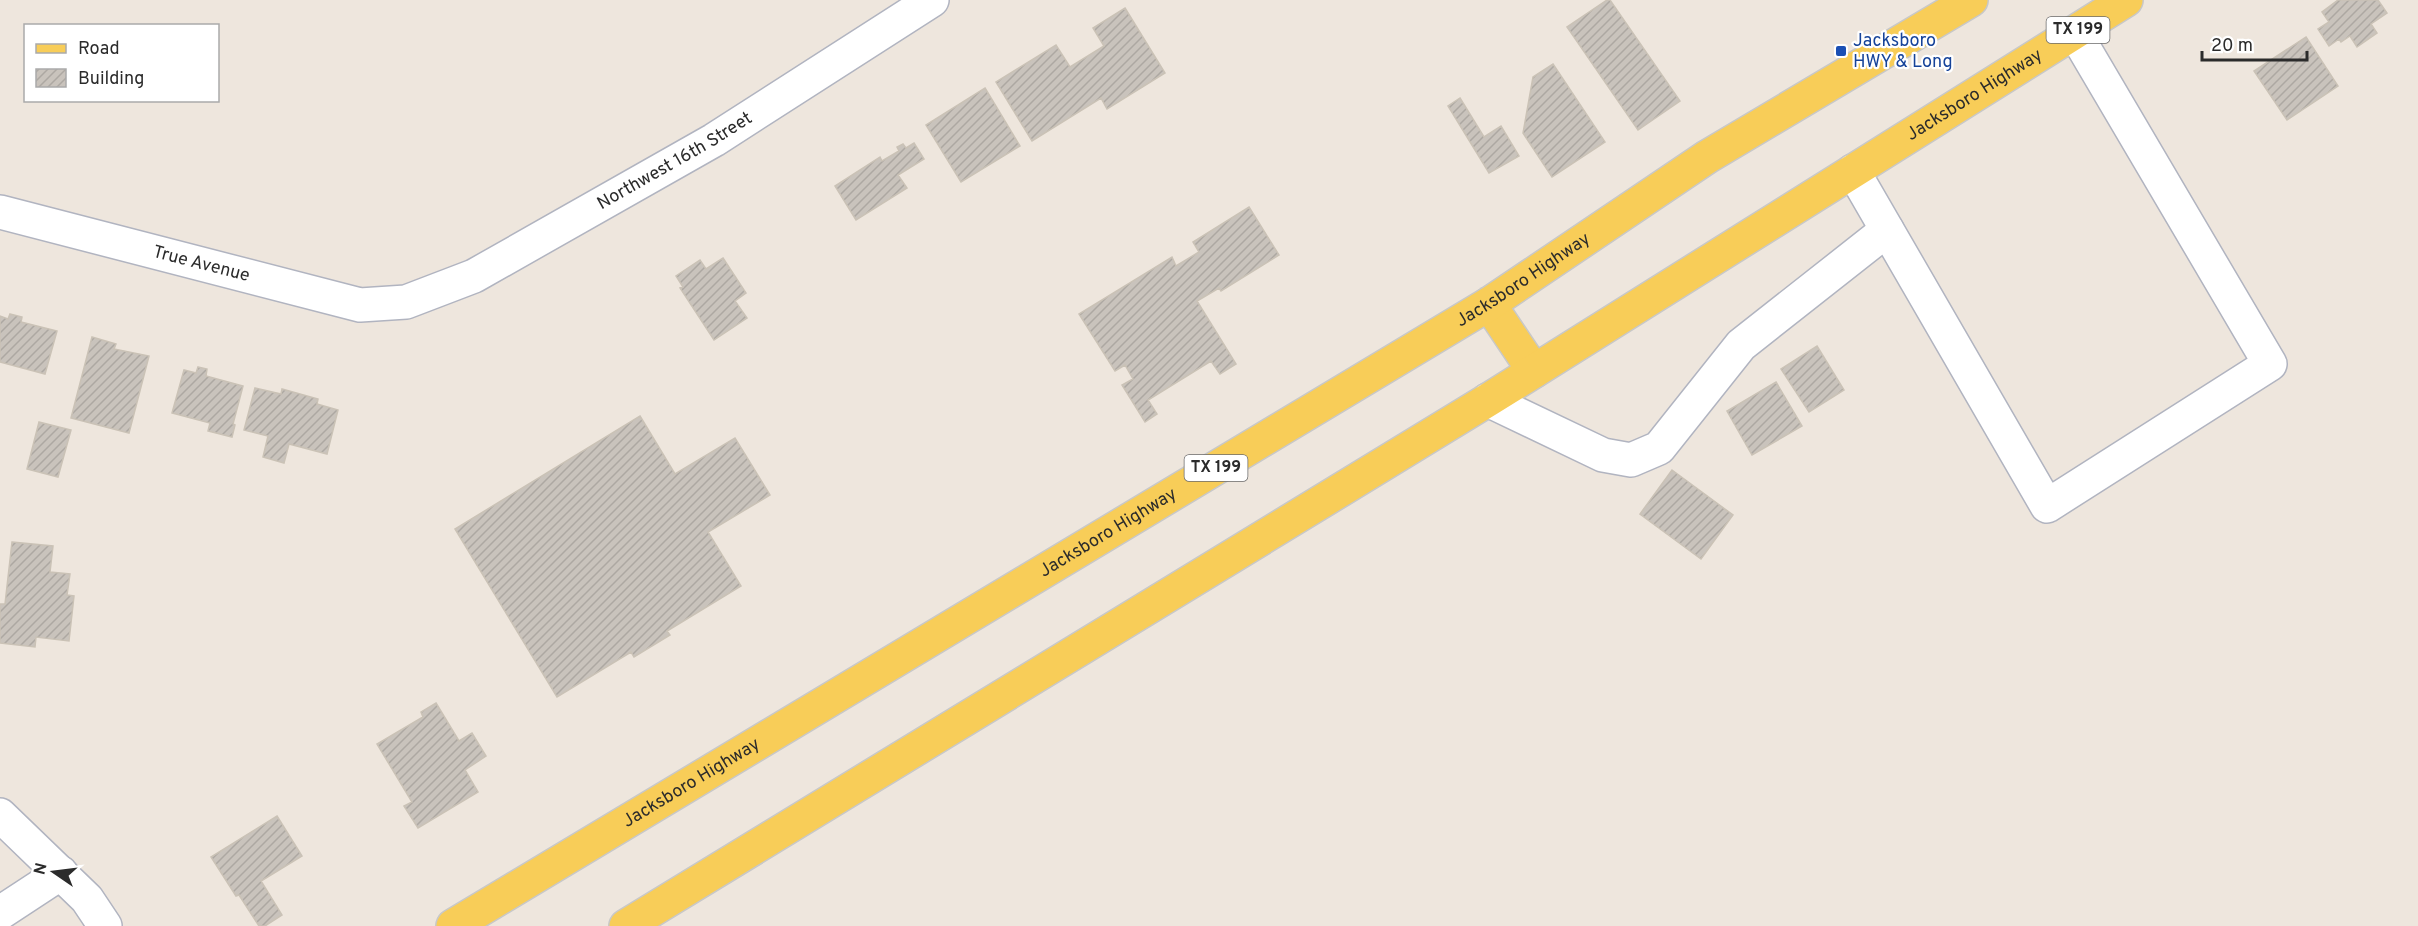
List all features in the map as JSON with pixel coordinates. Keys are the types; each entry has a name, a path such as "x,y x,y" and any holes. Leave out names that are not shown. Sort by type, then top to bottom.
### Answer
{"main road":[{"name":"Jacksboro Highway","path":"453,926 1489,304 1707,157 1971,0"},
{"name":"Jacksboro Highway","path":"626,926 1488,400 2126,0"},
{"path":"1489,304 1534,371"}],"street":[{"name":"Northwest 16th Street","path":"406,302 474,276 714,140 932,0"},
{"path":"1853,171 2047,506 2270,364 2075,33"},
{"name":"True Avenue","path":"0,212 360,305 406,302"},
{"path":"1488,400 1603,455 1631,460 1650,452 1659,448 1741,345 1887,230"},
{"path":"0,815 87,899 105,926"},
{"path":"0,914 61,873"}],"building":[{"path":"1610,0 1680,101 1638,130 1567,27"},
{"path":"2338,0 2378,0 2387,13 2371,24 2377,33 2357,47 2350,36 2341,42 2339,39 2329,46 2318,29 2329,22 2322,12"},
{"path":"1125,8 1165,73 1107,109 1101,98 1032,141 996,82 1056,45 1070,67 1104,46 1093,28"},
{"path":"2306,37 2338,86 2287,120 2254,71"},
{"path":"1553,64 1605,142 1552,177 1523,133 1533,77"},
{"path":"985,88 1020,146 961,182 926,125"},
{"path":"1460,98 1484,137 1501,126 1519,156 1489,173 1448,106"},
{"path":"914,143 924,159 898,175 907,188 856,220 835,186 880,157 882,161 899,151 897,147 903,144 906,148"},
{"path":"1249,207 1279,255 1221,291 1219,288 1197,301 1236,364 1220,374 1211,361 1148,400 1157,414 1145,422 1122,385 1133,379 1125,365 1115,371 1079,314 1172,257 1176,266 1199,252 1193,242"},
{"path":"723,258 746,293 735,301 747,318 714,340 680,288 683,287 676,276 700,260 706,269"},
{"path":"10,314 22,317 21,322 57,331 45,374 0,362 0,316 8,319"},
{"path":"92,337 116,344 114,349 149,356 129,433 71,418"},
{"path":"1817,346 1844,390 1809,412 1781,369"},
{"path":"198,367 207,369 206,376 243,386 232,437 208,431 210,423 172,413 184,370 196,373"},
{"path":"1776,382 1802,426 1752,455 1727,411"},
{"path":"255,388 281,394 282,389 318,399 317,404 338,410 327,454 289,444 284,463 263,457 268,436 244,430"},
{"path":"640,416 675,474 735,438 770,495 708,532 741,586 667,631 670,635 634,657 631,652 557,697 455,529"},
{"path":"39,422 71,430 58,477 27,469"},
{"path":"1672,470 1733,515 1701,559 1640,514"},
{"path":"12,542 53,546 50,572 70,574 67,595 74,596 69,641 36,637 35,647 0,643 0,604 5,604"},
{"path":"436,703 459,741 472,733 486,756 465,770 478,792 418,828 404,806 412,802 377,744 423,717 421,712"},
{"path":"277,816 302,856 261,881 282,915 265,926 259,926 211,857"}],"place":[{"name":"Jacksboro HWY & Long","path":"1841,51"}]}
